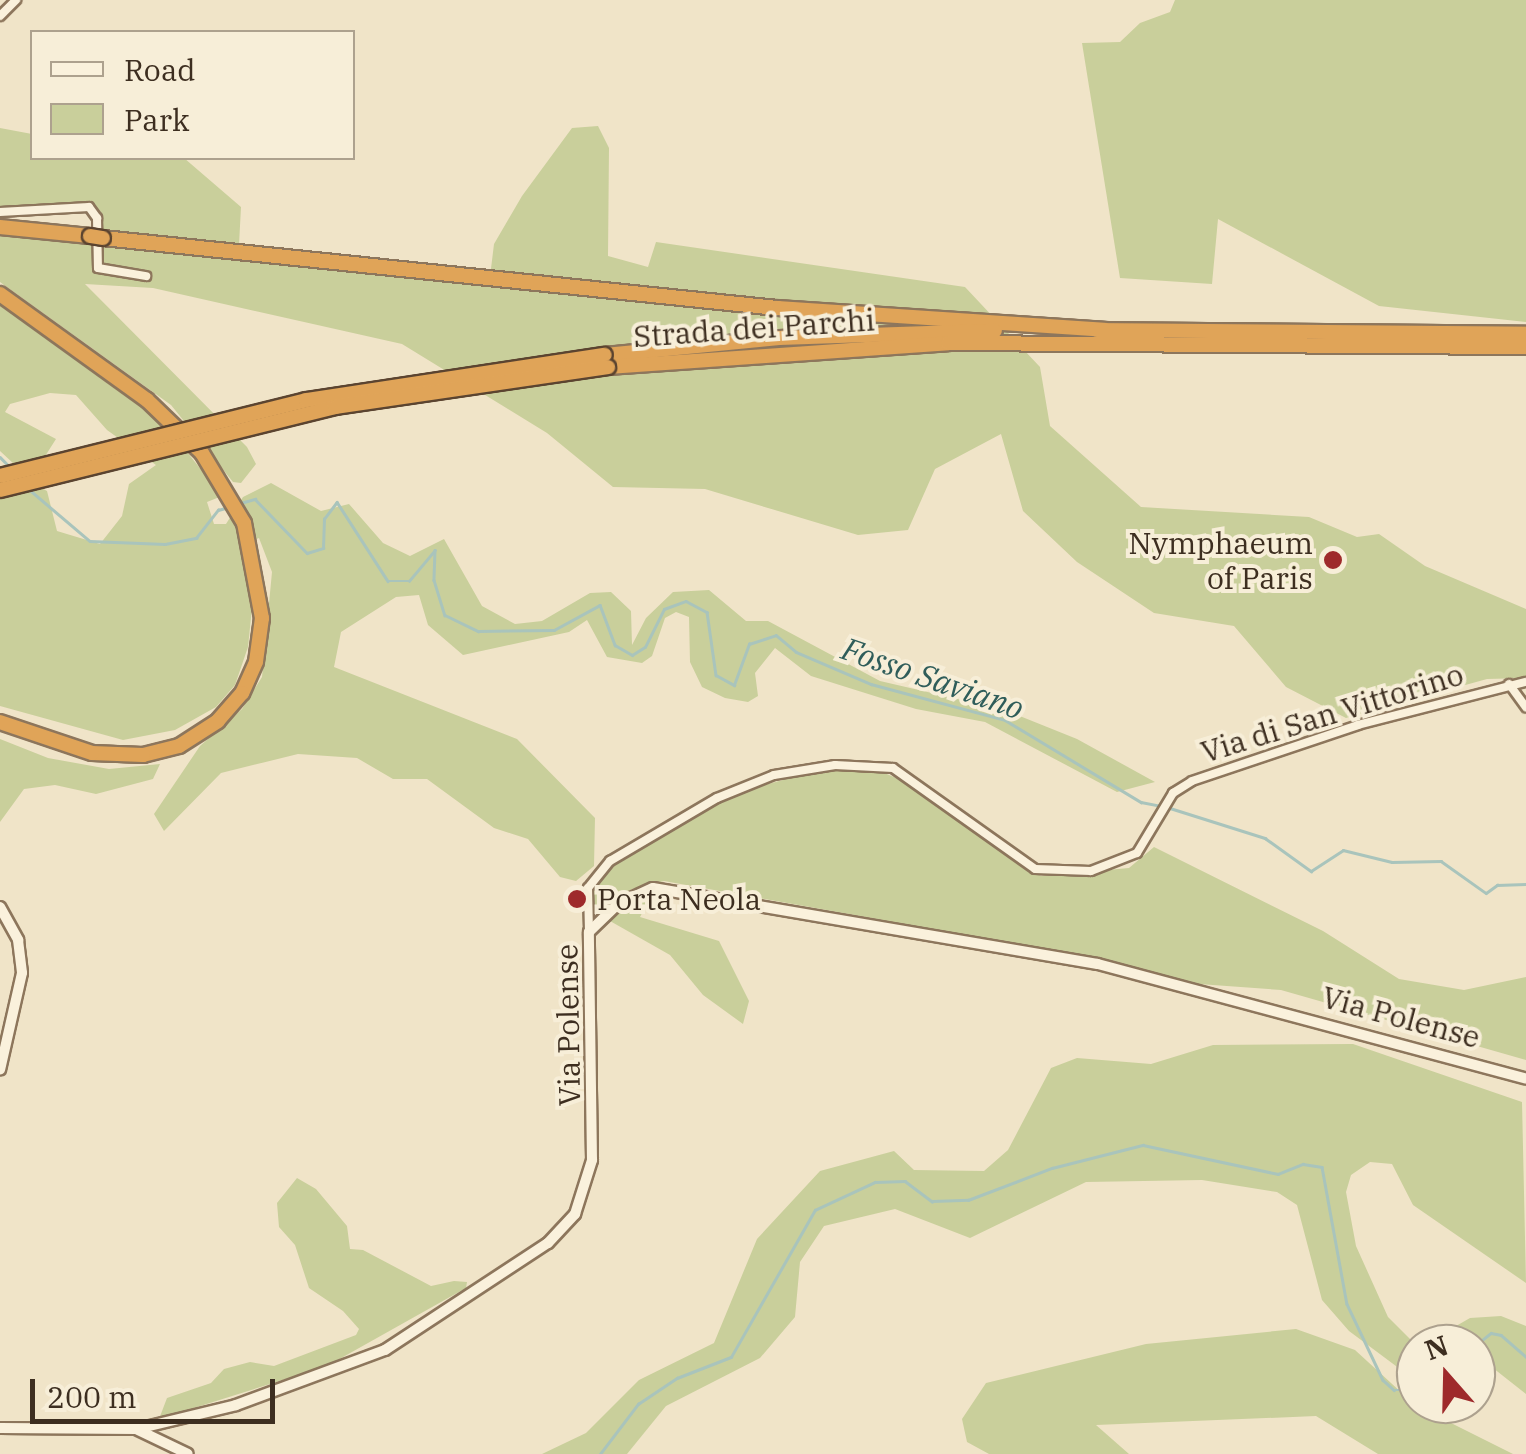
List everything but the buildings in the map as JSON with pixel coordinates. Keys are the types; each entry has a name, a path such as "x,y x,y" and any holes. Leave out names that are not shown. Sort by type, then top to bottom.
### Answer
{"highway":[{"path":"0,227 755,306 1104,330"},
{"path":"0,294 153,404 221,479 250,542 261,598 258,655 236,702 204,732 163,751 119,756 65,747 0,722"},
{"name":"Strada dei Parchi","path":"0,476 306,400 778,338 1104,330 1474,340 1526,347"},
{"name":"Strada dei Parchi","path":"0,490 335,407 607,361 948,344 1474,340 1526,334"}],"street":[{"path":"0,16 16,0"},
{"path":"0,212 89,207 96,218 98,268 146,276"},
{"name":"Via di San Vittorino","path":"589,932 588,888 615,856 734,790 798,769 871,764 900,770 1020,861 1048,873 1123,862 1146,845 1173,793 1302,742 1526,682"},
{"path":"1508,684 1526,708"},
{"name":"Via Polense","path":"0,1428 137,1429 224,1408 376,1354 566,1226 585,1192 593,1150 589,932 612,908 644,890 705,893 1084,961 1526,1078"},
{"path":"0,907 18,940 22,973 0,1070"},
{"path":"137,1429 188,1454"}],"green space":[{"path":"1175,0 1526,0 1526,322 1379,306 1218,219 1212,284 1120,278 1082,43 1120,42 1140,23 1170,12"},
{"path":"598,126 609,148 608,256 648,267 656,242 965,287 1040,367 1050,426 1141,507 1309,517 1357,537 1379,534 1425,566 1526,609 1526,678 1487,679 1346,718 1286,687 1234,626 1154,613 1077,562 1023,511 1001,434 935,469 908,530 858,535 705,489 613,487 547,433 402,344 153,288 85,284 247,447 256,464 241,483 233,482 171,405 0,282 0,231 489,285 494,244 522,196 572,128"},
{"path":"0,128 30,134 30,160 186,160 241,207 239,245 101,231 102,215 90,201 0,208"},
{"path":"0,300 160,418 222,496 207,502 214,524 226,524 243,497 271,483 321,511 349,504 383,543 410,556 444,539 482,606 515,624 542,621 590,593 611,592 631,611 632,645 646,618 673,592 709,590 746,621 768,621 880,681 1005,710 1077,739 1155,782 1117,792 985,722 916,709 811,676 775,648 755,673 758,696 748,702 725,698 702,687 690,662 689,617 676,612 665,618 652,656 642,663 607,657 587,620 569,632 463,655 428,625 419,595 396,597 341,632 334,667 517,739 595,818 594,866 576,881 560,877 528,839 494,828 427,779 393,779 357,758 298,754 221,773 164,831 154,814 200,746 242,709 262,677 272,572 259,538 242,545 253,598 248,647 235,685 216,707 175,730 123,740 0,706 0,466 47,491 57,531 100,544 122,516 129,484 156,465 107,430 76,395 50,393 10,404 5,412 56,439 42,461 14,464 0,451"},
{"path":"0,739 48,758 109,769 160,764 153,779 96,794 55,785 24,789 0,822"},
{"path":"870,767 925,790 1041,876 1129,868 1154,847 1323,931 1399,979 1464,990 1526,977 1526,1060 1281,990 1199,984 1072,954 664,881 632,889 596,912 592,905 592,887 618,859 736,793 819,770"},
{"path":"655,889 640,917 719,941 749,1001 743,1024 703,995 670,955 610,921 613,911"},
{"path":"1353,1044 1522,1102 1526,1283 1413,1205 1392,1164 1370,1162 1351,1175 1346,1192 1356,1246 1388,1317 1396,1325 1396,1366 1349,1331 1322,1300 1297,1205 1277,1192 1202,1180 1086,1182 970,1238 895,1209 824,1226 800,1262 795,1317 760,1358 666,1406 627,1454 542,1454 586,1433 639,1380 714,1343 757,1239 820,1171 894,1151 914,1170 984,1171 1008,1150 1051,1068 1077,1058 1151,1064 1213,1045"},
{"path":"297,1178 316,1189 347,1226 350,1249 363,1250 431,1286 454,1281 467,1282 466,1288 327,1366 159,1419 167,1398 211,1383 224,1369 250,1362 274,1366 356,1335 359,1329 343,1311 309,1288 295,1245 279,1227 277,1203"},
{"path":"1501,1316 1526,1326 1526,1394 1496,1370 1496,1324 1460,1324 1470,1318"},
{"path":"1296,1329 1355,1350 1396,1388 1396,1424 1453,1424 1513,1454 1378,1454 1316,1416 1096,1425 1129,1454 989,1454 967,1442 962,1419 986,1383 1146,1344"}],"waterway":[{"name":"Fosso Saviano","path":"0,457 9,466"},
{"name":"Fosso Saviano","path":"31,491 90,541 165,544 196,538 218,510 229,507"},
{"name":"Fosso Saviano","path":"237,504 255,499 307,553 323,548 324,519 337,502 388,581 409,581 435,550 434,580 445,615 478,631 554,630 600,605 615,645 632,655 645,647 664,609 686,601 707,612 716,675 734,685 749,644 776,635 796,652 871,684 1005,720 1141,802 1162,806"},
{"name":"Fosso Saviano","path":"1170,808 1265,838 1311,871 1343,850 1392,862 1441,861 1486,893 1497,885 1526,884"},
{"path":"600,1454 638,1404 677,1378 731,1357 815,1210 875,1182 905,1181 932,1201 968,1200 1052,1168 1143,1145 1278,1174 1303,1164 1322,1167 1347,1304 1383,1380 1396,1390"},
{"path":"1496,1334 1526,1357"}],"place":[{"name":"Nymphaeum of Paris","path":"1333,560"},
{"name":"Porta Neola","path":"577,899"}]}
